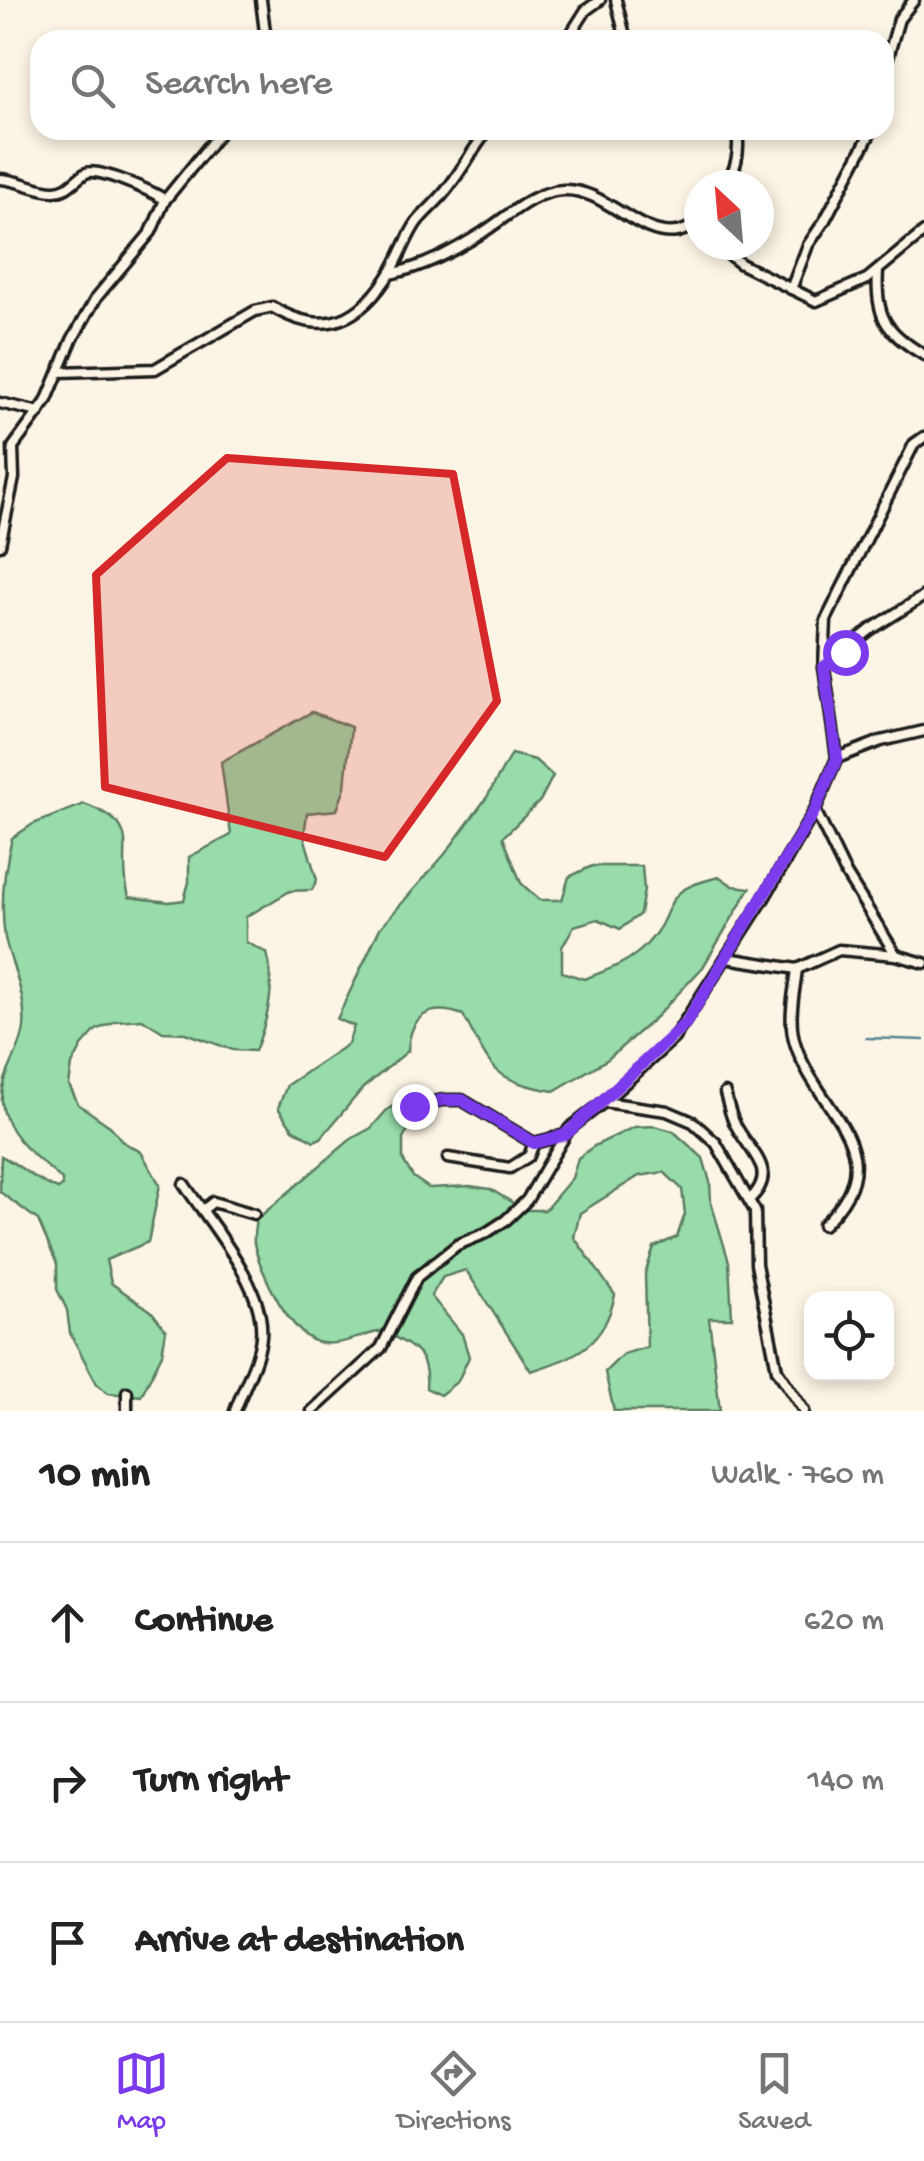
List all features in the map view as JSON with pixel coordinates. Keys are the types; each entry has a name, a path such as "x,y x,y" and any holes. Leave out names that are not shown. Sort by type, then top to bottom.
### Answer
{"street":[{"path":"261,0 265,30"},
{"path":"574,30 586,10 600,0"},
{"path":"616,0 624,30"},
{"path":"894,36 899,18 914,0"},
{"path":"0,545 14,478 13,447 39,412 96,298 152,232 165,200 214,140"},
{"path":"59,372 155,369 256,311 272,307 306,322 354,316 368,305 390,274 416,223 445,192 481,140"},
{"path":"734,170 739,140"},
{"path":"791,289 808,245 867,140"},
{"path":"0,179 56,192 91,170 148,188 165,200"},
{"path":"390,274 450,253 519,207 558,190 577,191 610,202 633,220 661,231 684,229"},
{"path":"736,260 816,301 878,271 924,232"},
{"path":"878,271 876,296 882,322 924,355"},
{"path":"0,403 39,412"},
{"path":"312,1411 381,1348 418,1277 457,1245 506,1220 527,1200 565,1135 584,1114 604,1102 686,1023 815,810 837,758 824,667 826,620 914,444 924,437"},
{"path":"824,667 870,630 924,596"},
{"path":"837,758 881,741 924,732"},
{"path":"815,810 846,874 896,955"},
{"path":"726,958 798,969 838,950 896,955 924,963"},
{"path":"798,969 790,1025 796,1046 855,1149 854,1175 824,1225"},
{"path":"725,1093 735,1124 762,1162 764,1174 759,1189 748,1200"},
{"path":"414,1106 462,1100 534,1143 565,1135"},
{"path":"604,1102 646,1106 701,1127 716,1142 756,1212 756,1264 778,1370 804,1411"},
{"path":"448,1158 510,1168 529,1156 534,1143"},
{"path":"184,1184 242,1272 258,1312 262,1335 235,1411"},
{"path":"203,1210 213,1202 254,1214"},
{"path":"127,1392 127,1411"}],"highlighted area":[{"path":"227,458 453,474 497,701 385,857 105,787 96,575"}],"green space":[{"path":"312,712 351,727 345,787 337,810 307,813 304,836 317,880 312,890 290,891 246,917 246,942 267,953 271,978 267,1015 255,1051 233,1050 186,1033 163,1032 142,1019 116,1021 96,1030 72,1065 69,1085 78,1104 141,1152 160,1185 148,1242 106,1260 111,1283 151,1311 166,1330 162,1354 141,1396 108,1393 97,1384 70,1333 67,1310 57,1289 57,1264 38,1220 0,1192 1,1156 50,1186 62,1186 62,1180 16,1136 2,1102 4,1083 24,1028 21,993 4,926 4,888 12,838 33,824 84,804 116,821 122,830 129,897 184,900 189,857 231,835 221,762"},
{"path":"511,754 535,760 553,776 540,801 503,837 521,883 539,900 562,900 569,877 592,866 642,866 640,914 620,929 598,919 574,926 562,947 562,972 584,979 634,956 657,931 672,902 686,888 720,877 733,886 750,888 703,967 657,1016 608,1059 554,1091 517,1082 495,1069 463,1015 432,1012 413,1028 408,1051 363,1088 321,1138 314,1141 293,1129 278,1108 287,1085 348,1044 354,1026 337,1019 380,928 445,854 487,797"},
{"path":"414,1092 413,1120 403,1139 403,1160 413,1177 429,1188 490,1189 525,1210 545,1210 572,1178 578,1158 634,1127 654,1126 673,1131 703,1158 729,1262 732,1318 709,1318 720,1411 614,1411 605,1372 623,1354 647,1347 645,1274 654,1247 677,1237 685,1214 682,1189 664,1172 639,1176 580,1213 574,1237 615,1295 596,1337 562,1360 531,1371 466,1270 443,1277 431,1296 462,1334 469,1357 458,1381 440,1395 426,1388 425,1366 416,1352 383,1331 322,1343 299,1330 263,1270 254,1243 256,1220 351,1139 371,1128 387,1110"}],"waterway":[{"path":"866,1038 924,1040"}],"route":[{"path":"414,1106 462,1100 542,1144 565,1135 584,1114 604,1102 674,1038 763,900 815,810 837,758 824,667 845,652"}]}
